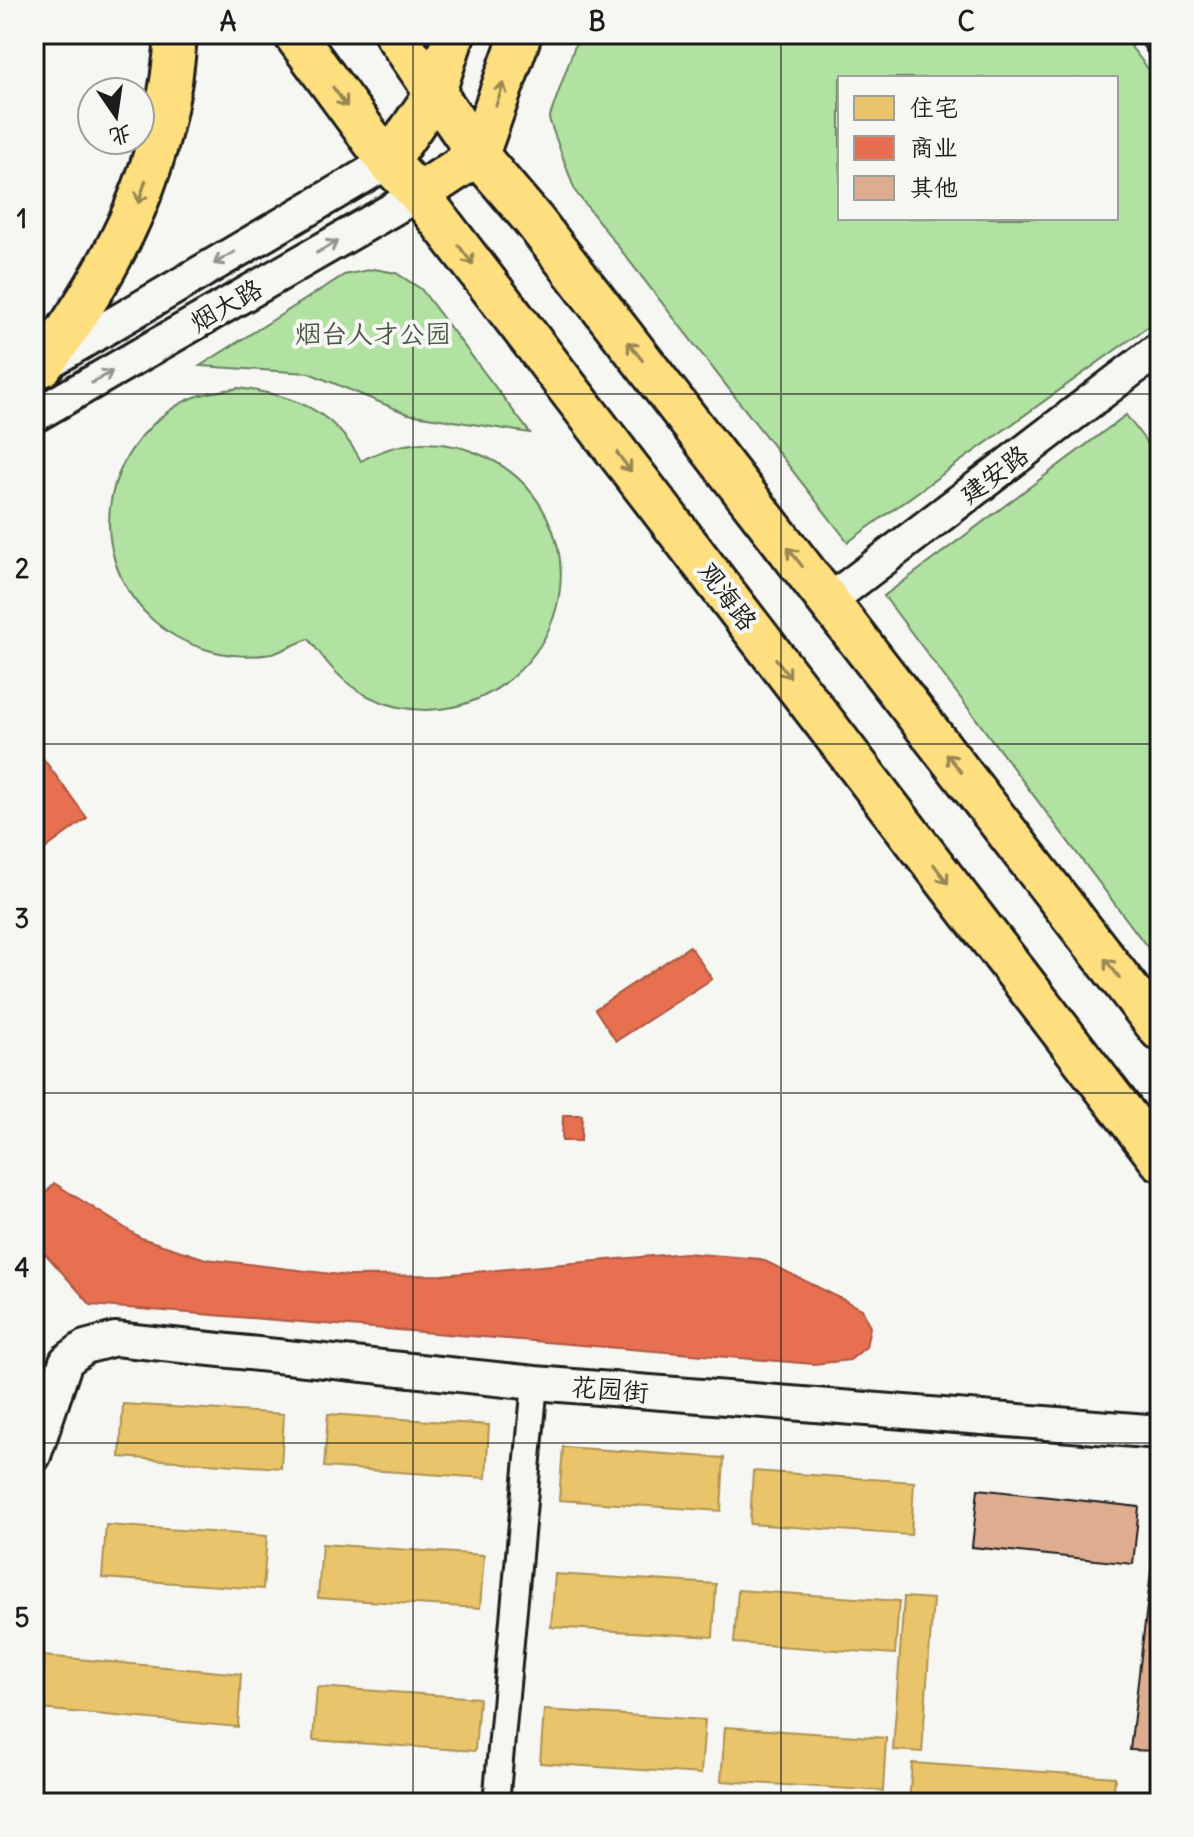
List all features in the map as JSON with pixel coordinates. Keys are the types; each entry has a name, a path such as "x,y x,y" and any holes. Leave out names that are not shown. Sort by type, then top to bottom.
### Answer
{"main road":[{"path":"38,368 91,298 134,215 163,126 176,34"},
{"name":"观海路","path":"294,34 388,162 419,194 1160,1160"},
{"path":"395,34 478,155 535,222 1160,1030"},
{"path":"388,162 434,95 454,34"},
{"path":"419,194 478,155 521,34"}],"street":[{"path":"1152,34 1160,47"},
{"name":"烟大路","path":"38,368 388,162"},
{"name":"烟大路","path":"34,416 419,194"},
{"name":"建安路","path":"829,601 1160,348"},
{"name":"花园街","path":"34,1456 66,1361 85,1347 115,1339 535,1383 1160,1432"},
{"path":"496,1803 535,1383"}],"green space":[{"path":"579,34 1121,34 1160,84 1160,318 848,542 575,191 549,119"},
{"name":"烟台人才公园","path":"374,269 396,273 421,289 530,433 408,414 309,373 200,366 344,275"},
{"path":"238,388 294,400 310,408 338,429 361,461 408,444 456,446 488,458 523,483 547,517 560,559 558,600 545,637 521,669 490,693 453,707 412,709 370,697 351,686 309,639 267,655 224,654 175,636 148,616 128,590 115,561 109,530 112,498 122,466 142,436 173,408 200,395"},
{"path":"1126,415 1160,460 1160,964 884,596"}],"building: 住宅":[{"path":"123,1404 284,1414 281,1468 120,1457"},
{"path":"328,1414 489,1425 486,1478 324,1467"},
{"path":"563,1447 724,1458 721,1511 559,1500"},
{"path":"753,1471 914,1482 911,1535 750,1524"},
{"path":"106,1525 267,1536 263,1589 102,1578"},
{"path":"322,1544 484,1555 480,1608 318,1598"},
{"path":"555,1574 716,1584 713,1637 551,1627"},
{"path":"738,1590 899,1601 895,1654 734,1643"},
{"path":"904,1597 933,1599 922,1752 893,1750"},
{"path":"44,1656 241,1674 238,1727 40,1709"},
{"path":"317,1687 479,1698 475,1751 313,1740"},
{"path":"544,1710 705,1720 701,1774 540,1763"},
{"path":"725,1727 886,1738 883,1791 721,1781"},
{"path":"912,1763 1115,1777 1113,1803 909,1803"},
{"path":"62,1793 215,1803 61,1803"}],"building: 商业":[{"path":"34,746 87,818 34,857"},
{"path":"690,946 712,979 616,1041 595,1009"},
{"path":"563,1115 582,1115 581,1141 562,1141"},
{"path":"54,1183 141,1238 206,1259 349,1276 442,1275 685,1253 761,1259 862,1309 870,1327 866,1347 850,1360 814,1364 91,1305 34,1241 34,1207"}],"building: 其他":[{"path":"978,1489 1139,1507 1133,1564 972,1547"},
{"path":"1154,1546 1160,1547 1160,1751 1130,1750"}]}
